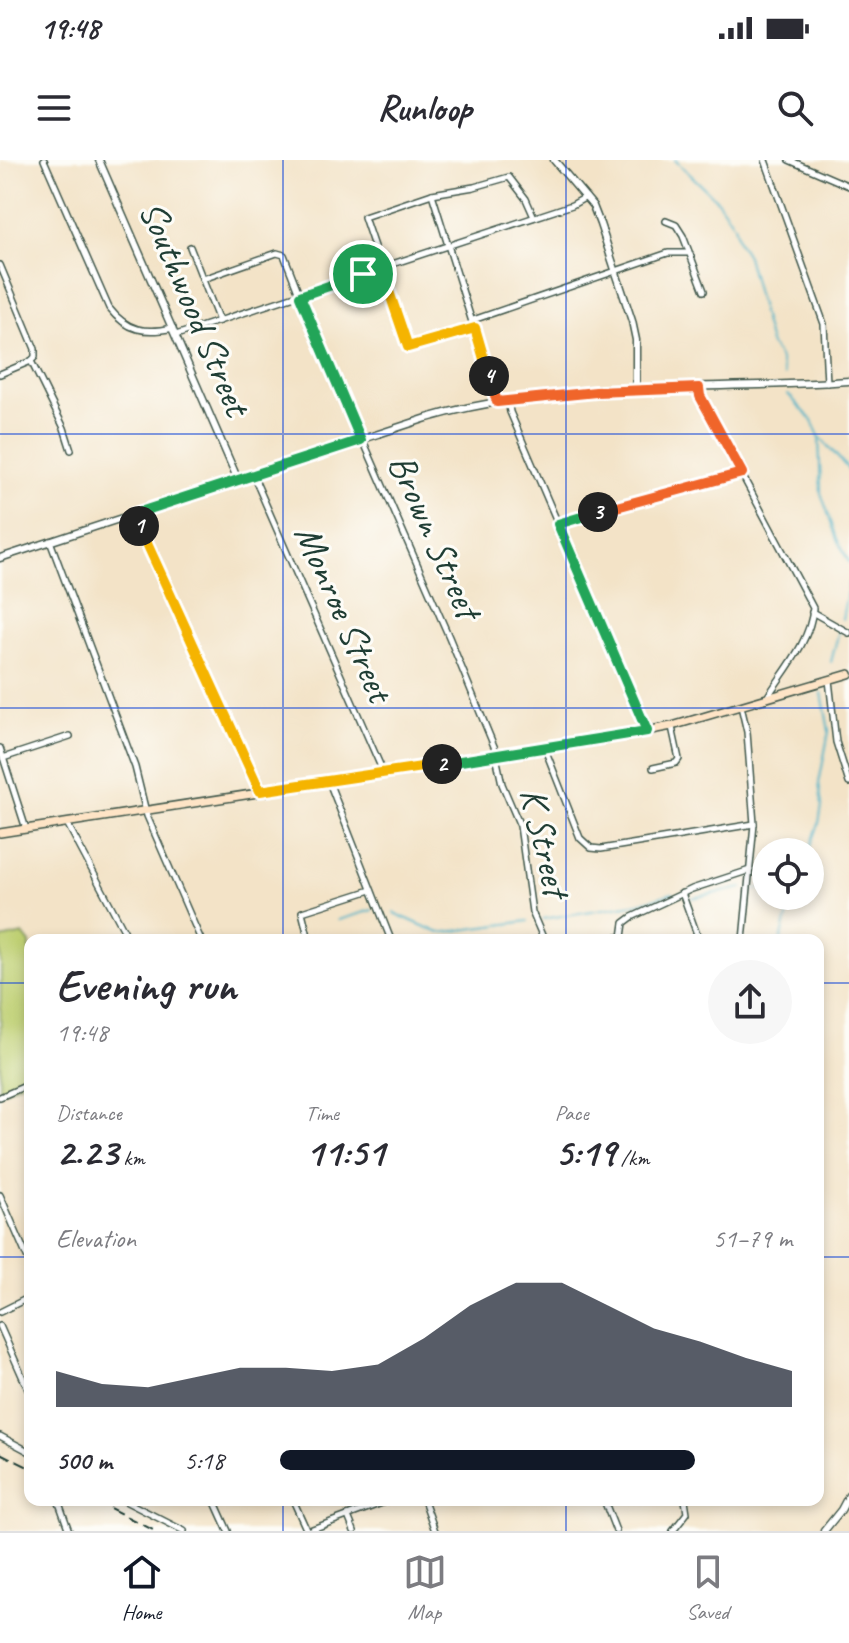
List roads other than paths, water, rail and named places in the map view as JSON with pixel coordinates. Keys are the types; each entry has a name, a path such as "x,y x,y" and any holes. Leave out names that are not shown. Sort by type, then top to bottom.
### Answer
{"main road":[{"path":"0,833 647,731 849,674"}],"street":[{"path":"44,160 109,308 117,319 142,332 174,331 219,321 572,205 586,197"},
{"name":"Southwood Street","path":"99,160 238,480"},
{"path":"554,160 586,197 600,224 636,340 636,390"},
{"path":"765,160 824,324 827,383"},
{"path":"789,160 849,186"},
{"path":"475,328 408,347 364,217 432,194 512,178 534,217"},
{"path":"432,194 497,402"},
{"path":"666,221 676,225 683,236 704,291"},
{"path":"190,247 219,321"},
{"name":"Brown Street","path":"203,279 277,253 288,260 300,296 449,637 497,756"},
{"path":"473,320 668,253 687,253"},
{"path":"0,265 3,282 35,349 35,357 31,361 0,374"},
{"path":"31,361 64,428 71,450"},
{"path":"0,558 451,411 497,402 636,390 849,381"},
{"path":"699,388 700,396 812,612 812,620 798,650 765,700"},
{"path":"508,401 510,412 647,731"},
{"path":"558,524 742,473"},
{"name":"Monroe Street","path":"253,475 383,765 384,774"},
{"path":"134,514 260,791"},
{"path":"50,541 130,753 146,810 198,934"},
{"path":"812,612 849,633"},
{"path":"829,680 836,742 849,783"},
{"path":"741,706 747,732 754,824 744,934"},
{"path":"653,768 676,763 679,759 672,726"},
{"path":"3,758 70,736"},
{"path":"0,748 26,829"},
{"path":"545,748 580,838 591,848 601,849 754,824"},
{"name":"K Street","path":"497,756 502,784 520,826 532,912 541,934"},
{"path":"329,782 389,934"},
{"path":"67,823 126,934"},
{"path":"623,934 624,923 632,917 682,893 750,870"},
{"path":"308,934 302,912 371,890"},
{"path":"682,893 697,934"},
{"path":"0,1097 24,1087"},
{"path":"0,1195 24,1250"},
{"path":"0,1312 24,1300"},
{"path":"0,1326 24,1380"},
{"path":"0,1436 24,1449"},
{"path":"824,1531 849,1495"},
{"path":"60,1506 69,1531"},
{"path":"137,1506 184,1531"},
{"path":"217,1506 228,1531"},
{"path":"296,1506 307,1531 370,1506"},
{"path":"426,1506 435,1531"},
{"path":"606,1506 616,1531"},
{"path":"673,1531 687,1513 686,1506"},
{"path":"348,1516 354,1531"}],"waterway":[{"path":"675,160 717,200 734,225 738,241 747,256 770,344 779,357 784,375"},
{"path":"788,394 849,470"},
{"path":"819,436 821,493 837,539 849,562"},
{"path":"842,619 849,582"},
{"path":"831,662 839,631"},
{"path":"814,838 822,806 819,783 829,731 822,693"},
{"path":"692,898 742,888"},
{"path":"543,919 639,903 673,893"},
{"path":"338,920 372,910"},
{"path":"783,934 789,910"},
{"path":"394,913 439,933 528,921"}],"railway":[{"path":"0,1453 24,1465"},
{"path":"106,1506 155,1531"}]}
